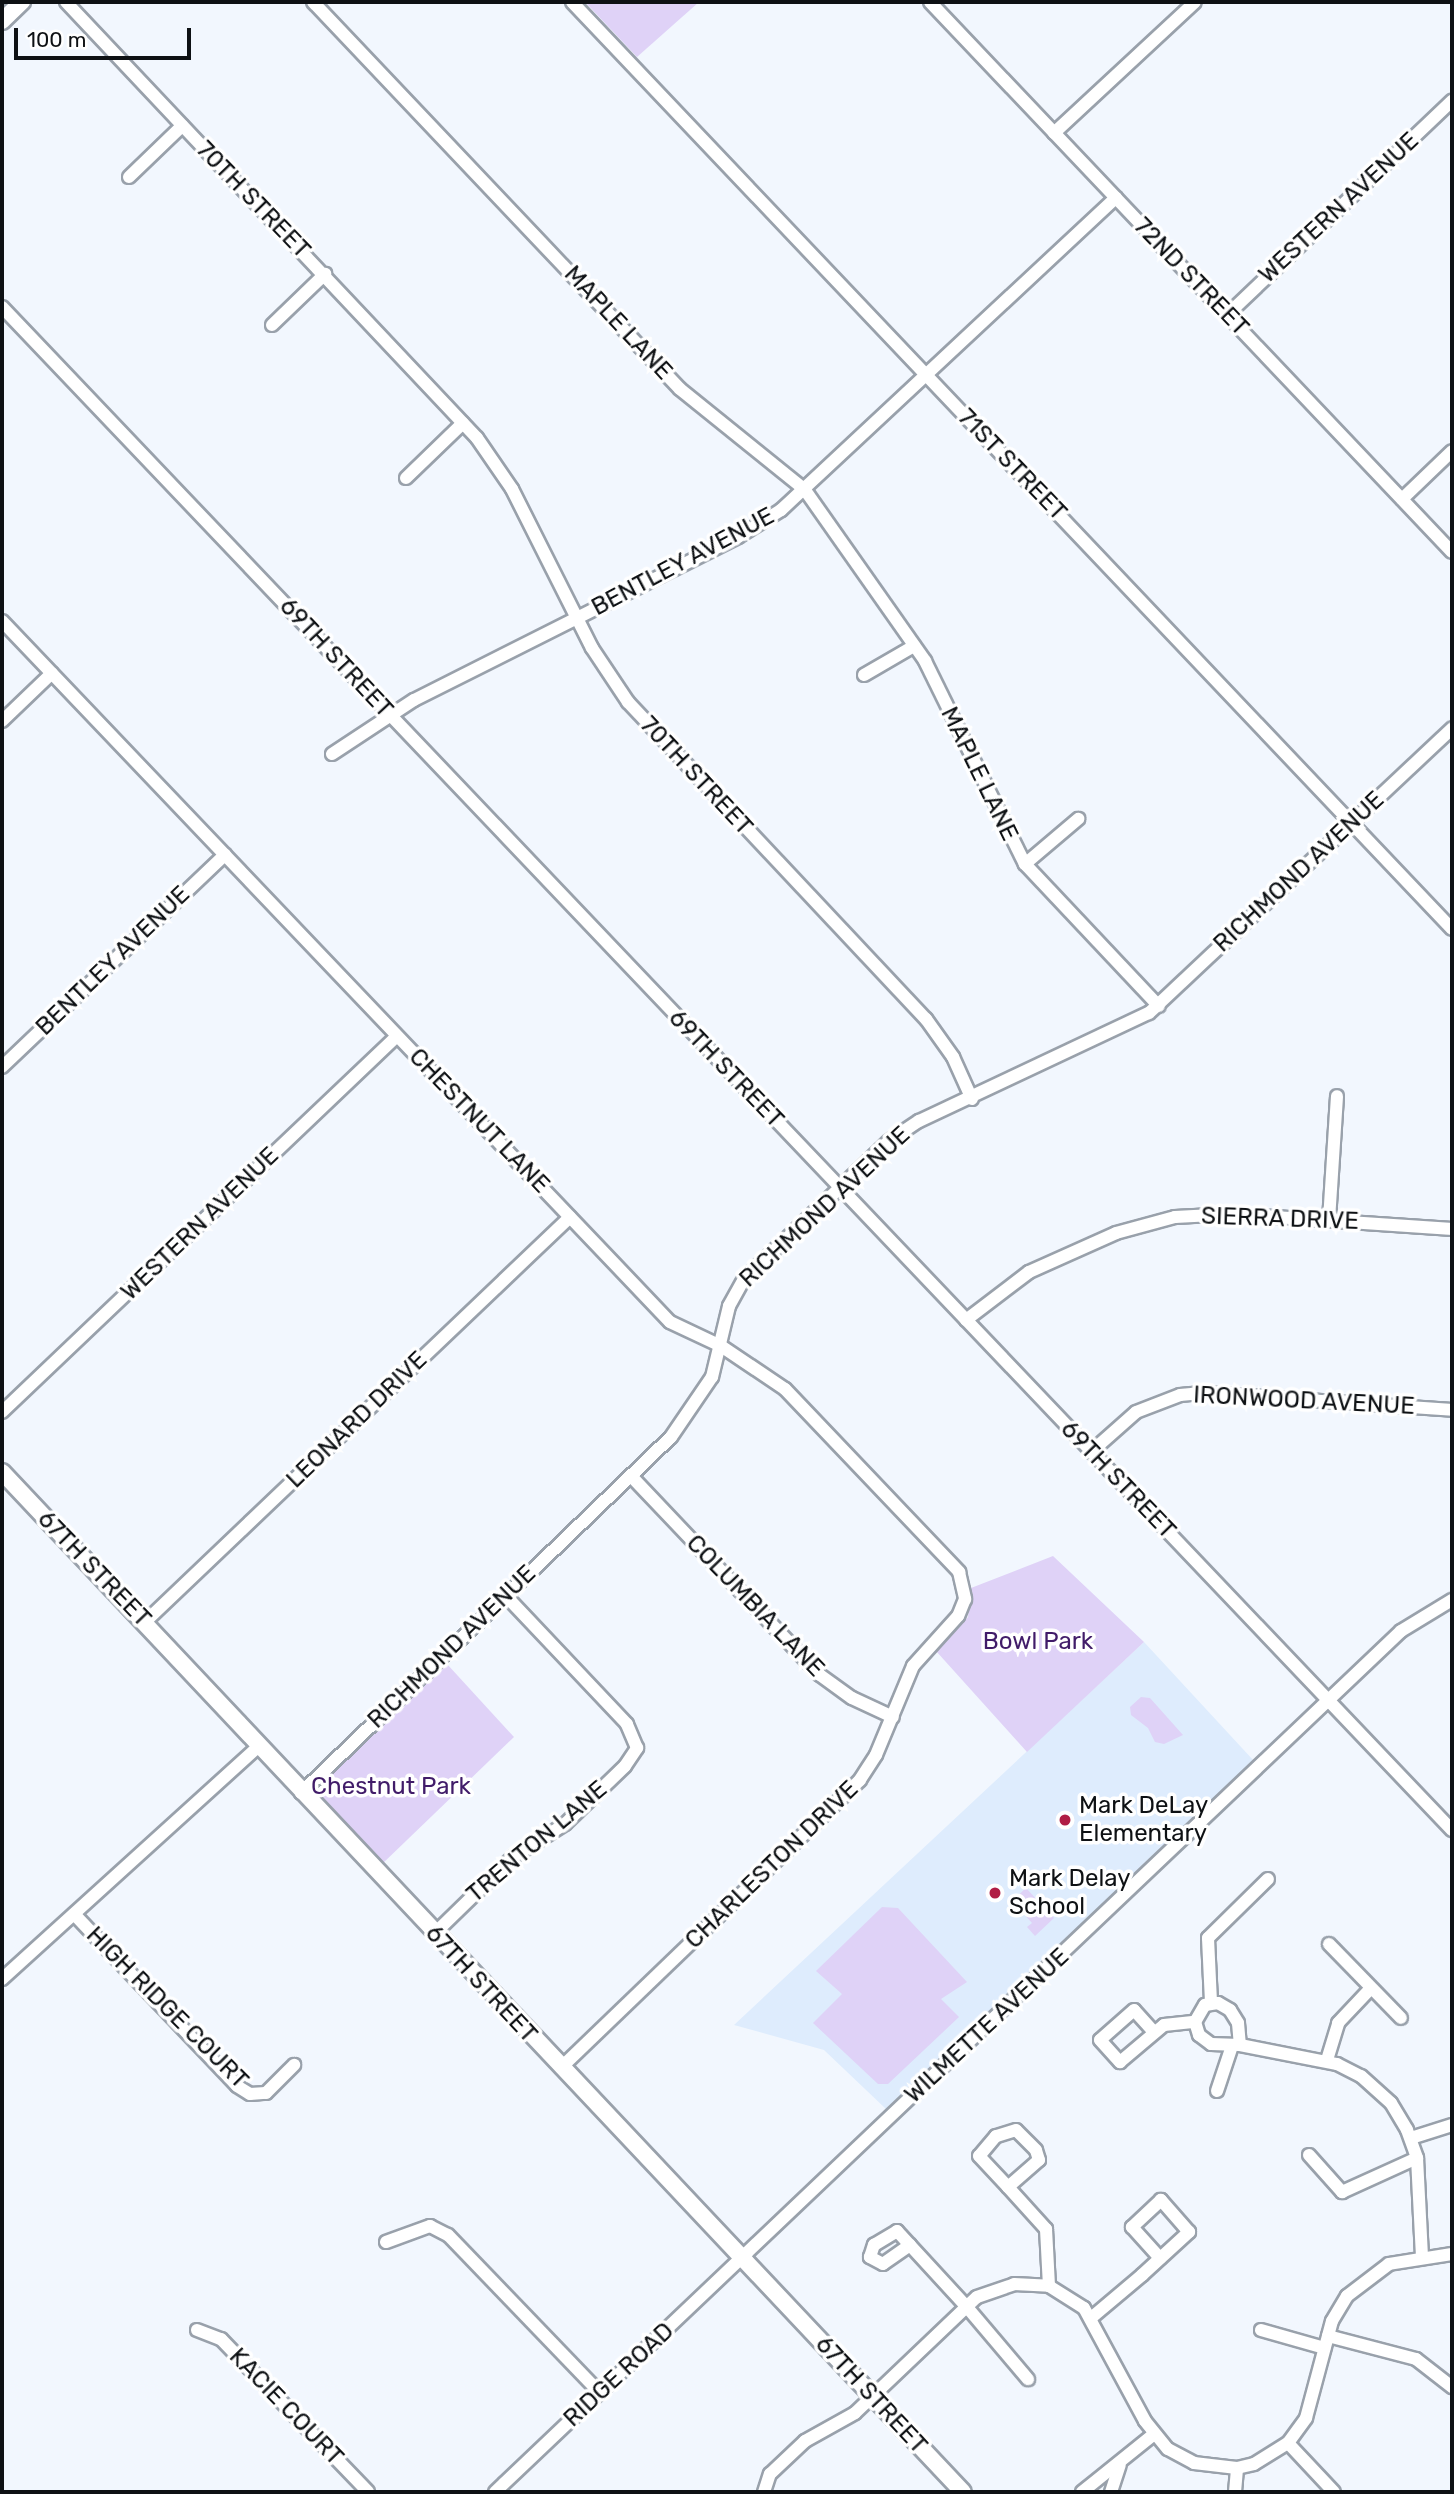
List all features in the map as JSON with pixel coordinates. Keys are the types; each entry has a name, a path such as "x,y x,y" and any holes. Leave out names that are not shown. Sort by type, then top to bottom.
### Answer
{"street":[{"path":"2,21 22,2"},
{"name":"70TH STREET","path":"66,2 463,423 501,470 612,681 641,719 935,1030 972,1098"},
{"name":"MAPLE LANE","path":"313,2 680,389 805,490 914,646 1025,864 1158,1006"},
{"name":"71ST STREET","path":"572,2 1452,929"},
{"name":"72ND STREET","path":"930,2 1452,552"},
{"path":"1054,133 1195,2"},
{"name":"WESTERN AVENUE","path":"1227,315 1452,101"},
{"name":"70TH STREET","path":"129,177 182,126"},
{"name":"BENTLEY AVENUE","path":"332,754 389,714 738,537 805,490 1116,198"},
{"name":"70TH STREET","path":"272,325 325,274"},
{"name":"69TH STREET","path":"2,307 1452,1830"},
{"path":"406,478 463,423"},
{"path":"1402,499 1452,451"},
{"name":"CHESTNUT LANE","path":"2,621 670,1322 721,1346 796,1400 954,1566 965,1599"},
{"path":"864,675 914,646"},
{"path":"2,721 52,673"},
{"name":"RICHMOND AVENUE","path":"301,1793 631,1476 688,1417 712,1377 729,1306 744,1279 839,1188 909,1126 1131,1025 1158,1006 1452,728"},
{"name":"MAPLE LANE","path":"1025,864 1078,819"},
{"name":"BENTLEY AVENUE","path":"2,1067 225,855"},
{"name":"WESTERN AVENUE","path":"2,1412 397,1036"},
{"path":"1329,1220 1337,1096"},
{"name":"SIERRA DRIVE","path":"966,1320 1029,1272 1137,1226 1206,1214 1452,1228"},
{"name":"LEONARD DRIVE","path":"145,1622 570,1217"},
{"name":"IRONWOOD AVENUE","path":"1091,1452 1136,1412 1180,1395 1205,1393 1452,1410"},
{"name":"COLUMBIA LANE","path":"631,1476 820,1675 852,1698 893,1717"},
{"name":"67TH STREET","path":"4,1480 145,1622 301,1793 963,2492"},
{"name":"TRENTON LANE","path":"434,1934 513,1857 565,1824 625,1766 637,1748 627,1724 505,1595"},
{"name":"CHARLESTON DRIVE","path":"561,2068 848,1793 869,1768 913,1666 954,1622 965,1599"},
{"name":"WILMETTE AVENUE","path":"743,2259 1401,1631 1452,1600"},
{"path":"2,1979 259,1746"},
{"path":"1211,2002 1208,1938 1268,1878"},
{"name":"HIGH RIDGE COURT","path":"74,1914 237,2086 250,2094 266,2093 294,2064"},
{"path":"1329,1944 1401,2018"},
{"path":"1327,2060 1338,2023 1371,1988"},
{"path":"1211,2002 1200,2010 1195,2022 1204,2040 1327,2060 1361,2076 1380,2091 1411,2138 1417,2158 1422,2256"},
{"path":"1211,2002 1224,2006 1235,2017 1236,2045 1217,2091"},
{"path":"1153,2031 1164,2025 1195,2022"},
{"path":"1411,2138 1452,2125"},
{"path":"1008,2187 1039,2160 1037,2150 1017,2130 1010,2129 996,2136 979,2156 1046,2229 1049,2286"},
{"path":"1309,2155 1342,2192 1417,2158"},
{"path":"1091,2318 1160,2258 1189,2232 1161,2200 1132,2227 1160,2258"},
{"path":"386,2242 430,2226 449,2235 600,2393"},
{"path":"909,2245 966,2306 1028,2379"},
{"path":"764,2492 770,2474 805,2441 855,2413 966,2306 1000,2286 1049,2286 1075,2300 1091,2318 1153,2435 1194,2463 1237,2468 1266,2459 1288,2443 1306,2418 1337,2310 1359,2284 1380,2268 1422,2256 1452,2254"},
{"path":"1435,2257 1452,2264"},
{"name":"RIDGE ROAD","path":"495,2492 743,2259"},
{"name":"KACIE COURT","path":"197,2330 221,2339 368,2492"},
{"path":"1261,2330 1416,2359 1452,2387"},
{"path":"1082,2492 1120,2465 1153,2435"},
{"path":"1288,2443 1334,2492"},
{"path":"1111,2492 1120,2465"},
{"path":"1235,2492 1237,2468"}],"shaded area":[{"name":"Mark Delay School","path":"1144,1642 1254,1761 886,2109 824,2050 734,2025"}],"green space":[{"path":"585,2 699,2 637,57"},
{"name":"Bowl Park","path":"1053,1556 1144,1642 1027,1752 936,1651 968,1617 971,1588"},
{"name":"Chestnut Park","path":"447,1664 514,1737 380,1866 322,1800 321,1785"},
{"path":"1141,1697 1150,1698 1183,1735 1164,1744 1155,1742 1148,1728 1131,1715 1130,1707"},
{"path":"1026,1888 1054,1918 1035,1936 1027,1927 1032,1923 1012,1901"},
{"path":"882,1907 898,1908 967,1982 941,1999 959,2017 888,2084 878,2084 813,2023 842,1994 816,1971"}],"place":[{"name":"Mark DeLay Elementary","path":"1065,1820"},
{"name":"Mark Delay School","path":"995,1893"}]}
